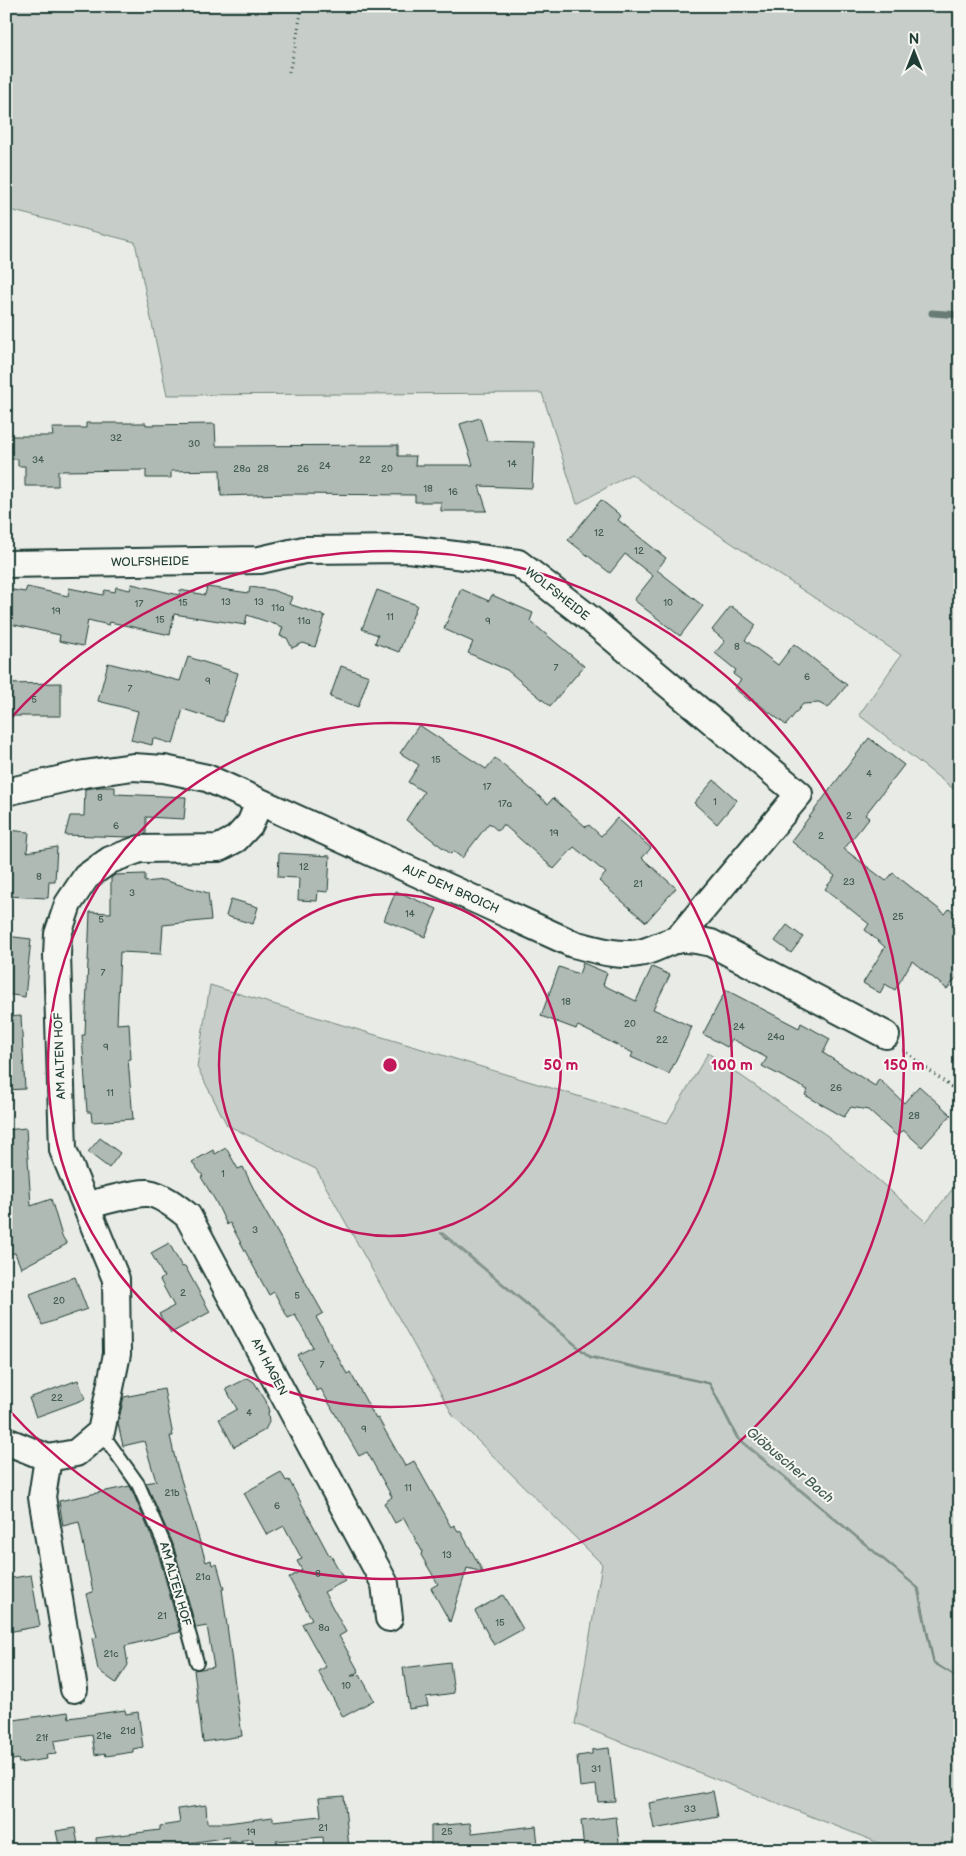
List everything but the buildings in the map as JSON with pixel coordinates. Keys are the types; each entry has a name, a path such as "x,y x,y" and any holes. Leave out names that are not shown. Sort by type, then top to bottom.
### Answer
{"street":[{"name":"WOLFSHEIDE","path":"6,564 260,560 304,550 398,549 518,563 594,622 799,794 676,940"},
{"name":"AUF DEM BROICH","path":"6,792 84,774 132,767 164,769 206,778 573,944 606,952 638,953 676,940 692,939 711,943 886,1035"},
{"name":"AM ALTEN HOF","path":"101,1432 117,1354 116,1279 63,1150 58,934 68,904 86,877 110,860 140,849 218,848 236,839 250,824 259,803"},
{"name":"AM HAGEN","path":"87,1206 148,1193 171,1202 188,1216 385,1584 389,1618"},
{"path":"6,1441 48,1458 76,1453 101,1432"},
{"path":"48,1458 42,1497 74,1689"}],"lane":[{"name":"AM ALTEN HOF","path":"101,1432 138,1484 165,1546 197,1662"}],"path":[{"path":"289,72 302,6"},
{"path":"886,1035 960,1094"}],"shaded area":[{"path":"6,6 960,6 960,794 859,715 901,655 677,507 631,474 577,504 542,393 167,395 135,242 6,209"},
{"path":"210,985 667,1123 708,1053 829,1137 926,1222 960,1180 960,1850 897,1850 575,1724 602,1564 454,1417 316,1169 227,1125 197,1067"},
{"name":"Glöbuscher Bach","path":"440,1233 443,1233 590,1356 710,1383 738,1437 919,1588 934,1662 960,1679 933,1663 917,1588 737,1439 709,1384 590,1358"}],"waterway":[{"path":"932,313 960,315"}]}
